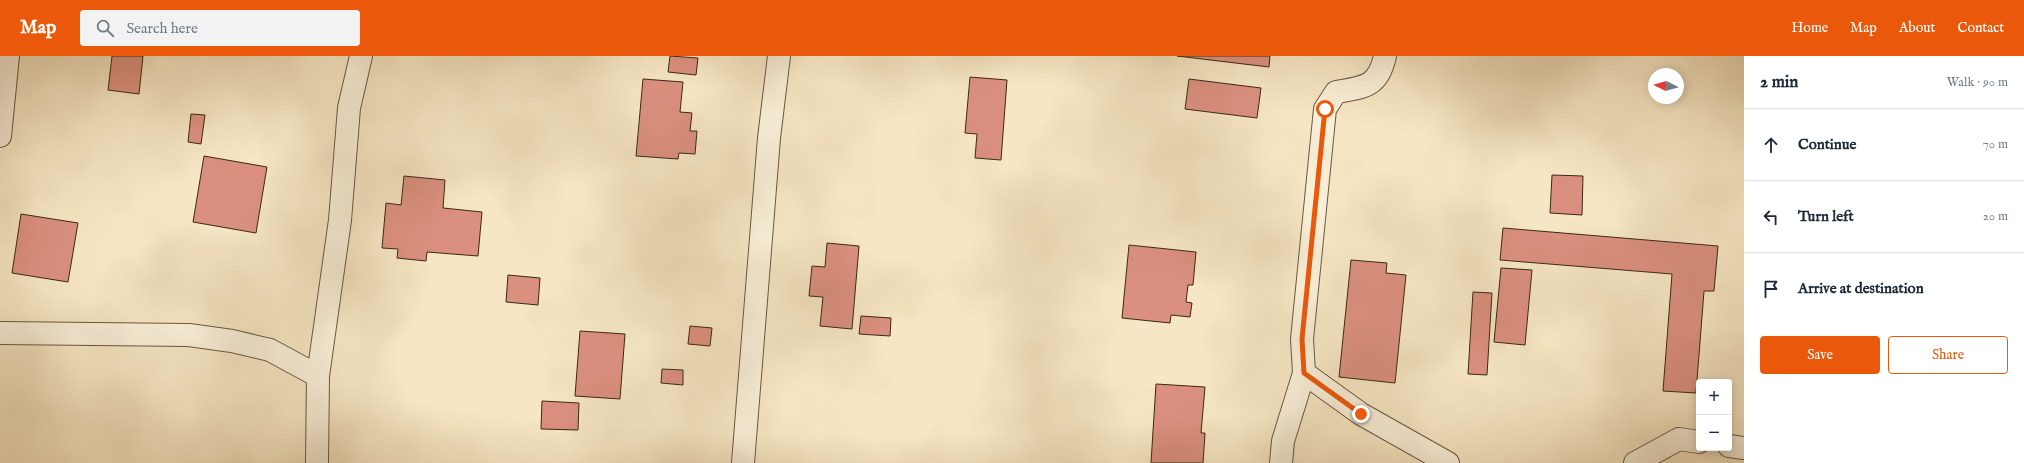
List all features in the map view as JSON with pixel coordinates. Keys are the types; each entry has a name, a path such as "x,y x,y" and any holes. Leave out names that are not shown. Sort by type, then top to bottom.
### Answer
{"street":[{"path":"0,136 8,56"},
{"path":"317,463 318,376 340,220 349,108 360,56"},
{"path":"743,463 768,138 779,56"},
{"path":"1281,463 1283,441 1304,373 1302,339 1325,109 1336,92 1359,88 1375,82 1383,66 1385,56"},
{"path":"0,333 189,335 232,341 270,350 318,376"},
{"path":"1304,373 1361,414 1448,463"},
{"path":"1635,463 1679,439 1696,442"},
{"path":"1732,446 1744,448"}],"building":[{"path":"112,56 143,56 139,94 108,90"},
{"path":"670,56 698,58 696,75 668,72"},
{"path":"1177,56 1270,56 1269,67"},
{"path":"970,77 1007,80 1001,160 975,158 977,134 965,133"},
{"path":"643,79 683,82 680,112 692,113 690,131 697,131 695,154 679,153 678,159 636,156"},
{"path":"1189,79 1261,88 1257,118 1185,109"},
{"path":"191,114 205,115 201,144 188,142"},
{"path":"204,156 267,167 256,233 193,222"},
{"path":"1552,175 1583,176 1582,215 1550,213"},
{"path":"404,176 445,180 443,208 482,212 478,256 427,252 426,261 397,258 398,249 382,248 386,203 401,205"},
{"path":"21,214 78,223 68,282 12,273"},
{"path":"1503,228 1718,246 1714,291 1704,291 1696,393 1663,391 1672,274 1500,260"},
{"path":"827,243 859,246 852,329 820,326 823,297 809,296 812,266 825,267"},
{"path":"1129,245 1196,252 1193,285 1188,285 1186,302 1192,303 1190,317 1171,315 1170,323 1122,318"},
{"path":"1351,260 1387,263 1386,273 1406,275 1395,383 1339,377"},
{"path":"1501,268 1532,270 1525,345 1494,342"},
{"path":"508,275 540,278 538,305 506,302"},
{"path":"1473,292 1492,293 1487,375 1468,374"},
{"path":"861,316 891,318 890,336 859,334"},
{"path":"690,326 712,328 710,346 688,344"},
{"path":"580,331 625,334 620,399 575,396"},
{"path":"662,369 683,370 683,385 661,383"},
{"path":"1156,384 1205,387 1201,433 1205,433 1203,463 1151,463"},
{"path":"542,401 579,403 578,430 541,429"}],"route":[{"path":"1325,109 1302,339 1304,373 1361,414"}]}
